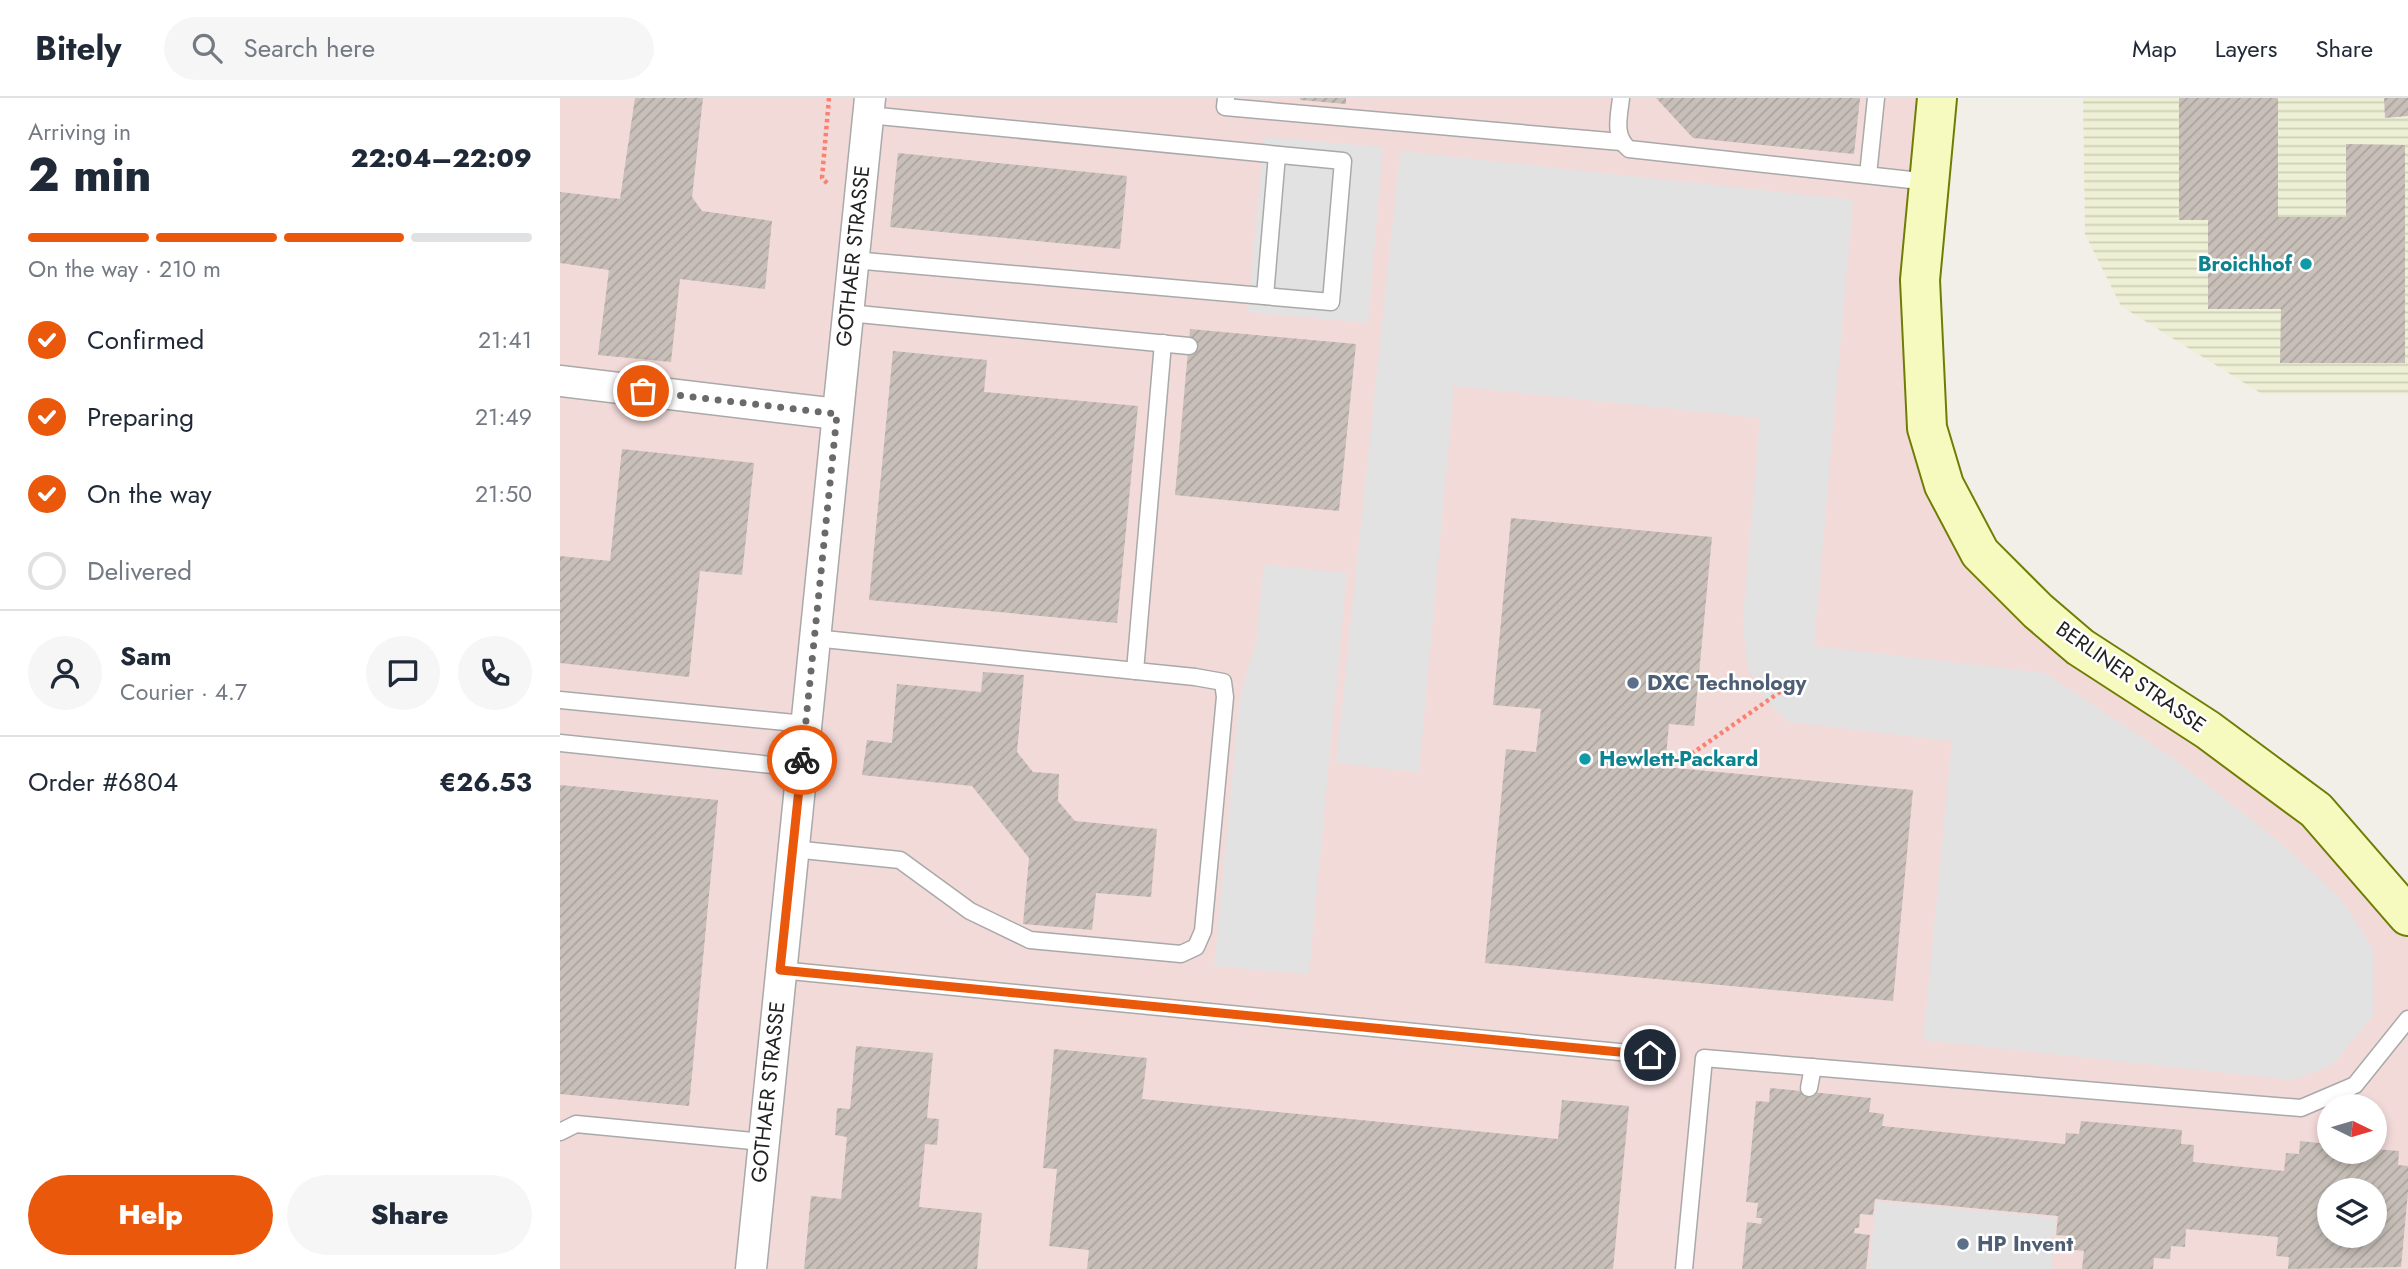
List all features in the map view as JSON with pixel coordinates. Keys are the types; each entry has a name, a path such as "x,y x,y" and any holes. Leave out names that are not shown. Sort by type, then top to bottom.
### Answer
{"street":[{"name":"BERLINER STRASSE","path":"1937,98 1920,280 1927,428 1944,485 1980,553 2038,611 2080,647 2208,730 2316,810 2408,916"},
{"name":"GOTHAER STRASSE","path":"751,1269 869,107"},
{"path":"560,380 837,414"}],"lane":[{"path":"1226,98 1225,107 1621,142"},
{"path":"1621,98 1617,130 1621,142 1629,149 1929,182"},
{"path":"1868,175 1875,98"},
{"path":"853,260 1331,302 1343,161 869,107"},
{"path":"1265,296 1277,155"},
{"path":"848,313 1189,346"},
{"path":"1135,671 1163,343"},
{"path":"793,849 900,860 970,911 1030,940 1181,954 1196,947 1203,931 1225,697 1223,682 814,638"},
{"path":"560,700 806,724"},
{"path":"560,743 801,768"},
{"path":"780,970 1650,1055"},
{"path":"1684,1269 1704,1058 2301,1108 2355,1085 2408,1019"},
{"path":"1809,1088 1813,1067"},
{"path":"560,1132 576,1124 763,1142"}],"path":[{"path":"1680,762 1797,680"}],"shaded area":[{"path":"560,98 1923,98 1923,379 1980,553 2208,730 2408,916 2408,1269 560,1269"},
{"path":"1264,137 1383,147 1368,323 1248,312"},
{"path":"1400,151 1853,200 1814,646 2045,673 2174,759 2278,841 2340,898 2374,950 2374,1015 2333,1064 2293,1080 1923,1040 1952,741 1789,722 1766,701 1747,666 1743,619 1760,418 1454,386 1419,772 1336,763"},
{"path":"1264,565 1347,573 1309,974 1214,966 1240,696 1256,641"},
{"name":"HP Invent","path":"1876,1201 2056,1218 2051,1269 1869,1269"}],"green space":[{"path":"2083,98 2408,98 2408,394 2262,394 2121,306 2085,234"}],"building":[{"path":"635,98 703,98 692,197 702,211 772,221 765,289 680,279 671,362 598,355 609,270 560,263 560,192 620,199"},
{"path":"1346,98 1346,104 1300,100"},
{"path":"1656,98 1860,98 1854,154 1693,138"},
{"name":"Broichhof","path":"2179,98 2278,98 2278,217 2346,217 2346,144 2405,145 2405,363 2280,363 2281,309 2208,309 2208,220 2179,220"},
{"path":"2384,98 2408,98 2408,116 2385,118"},
{"path":"898,153 1127,176 1120,249 890,227"},
{"path":"1190,329 1356,344 1339,511 1175,495"},
{"path":"893,351 987,360 984,392 1138,406 1117,623 869,600"},
{"path":"622,449 754,463 742,575 700,571 689,677 560,663 560,556 610,561"},
{"name":"Hewlett-Packard","path":"1511,518 1712,537 1694,726 1669,724 1665,767 1913,790 1893,1001 1485,963 1506,749 1536,752 1541,709 1493,705"},
{"path":"983,672 1024,675 1017,752 1033,772 1059,774 1058,801 1075,821 1157,829 1151,897 1096,893 1092,930 1023,924 1029,858 972,786 862,775 867,740 892,743 897,684 981,692"},
{"path":"560,785 718,800 689,1106 560,1094"},
{"path":"856,1046 933,1053 927,1118 939,1119 937,1145 925,1144 919,1207 982,1213 977,1269 804,1269 811,1196 841,1199 847,1137 835,1135 837,1108 850,1109"},
{"path":"1054,1049 1147,1058 1142,1099 1558,1139 1562,1100 1629,1106 1613,1269 1087,1269 1089,1250 1049,1246 1057,1169 1043,1168"},
{"path":"1770,1088 1871,1098 1869,1112 1884,1114 1882,1126 2065,1144 2066,1133 2079,1134 2081,1121 2182,1130 2181,1144 2194,1145 2193,1162 2284,1171 2286,1153 2299,1154 2300,1141 2317,1143 2317,1164 2387,1164 2387,1150 2399,1151 2398,1165 2408,1166 2401,1267 2288,1269 2289,1257 2276,1256 2278,1237 2186,1229 2185,1247 2171,1246 2170,1259 2154,1258 2153,1269 2082,1269 2084,1251 2067,1249 2069,1236 2056,1235 2058,1216 1875,1199 1873,1215 1860,1214 1859,1228 1855,1228 1854,1233 1870,1235 1866,1269 1742,1269 1747,1222 1761,1224 1762,1218 1756,1218 1758,1203 1746,1202 1756,1101 1769,1102"}],"way so far":[{"path":"643,391 837,414 802,760"}],"place":[{"name":"Broichhof","path":"2306,264"},
{"name":"DXC Technology","path":"1633,683"},
{"name":"Hewlett-Packard","path":"1585,759"},
{"name":"HP Invent","path":"1963,1244"}],"route":[{"path":"802,760 780,970 1650,1055"}]}
